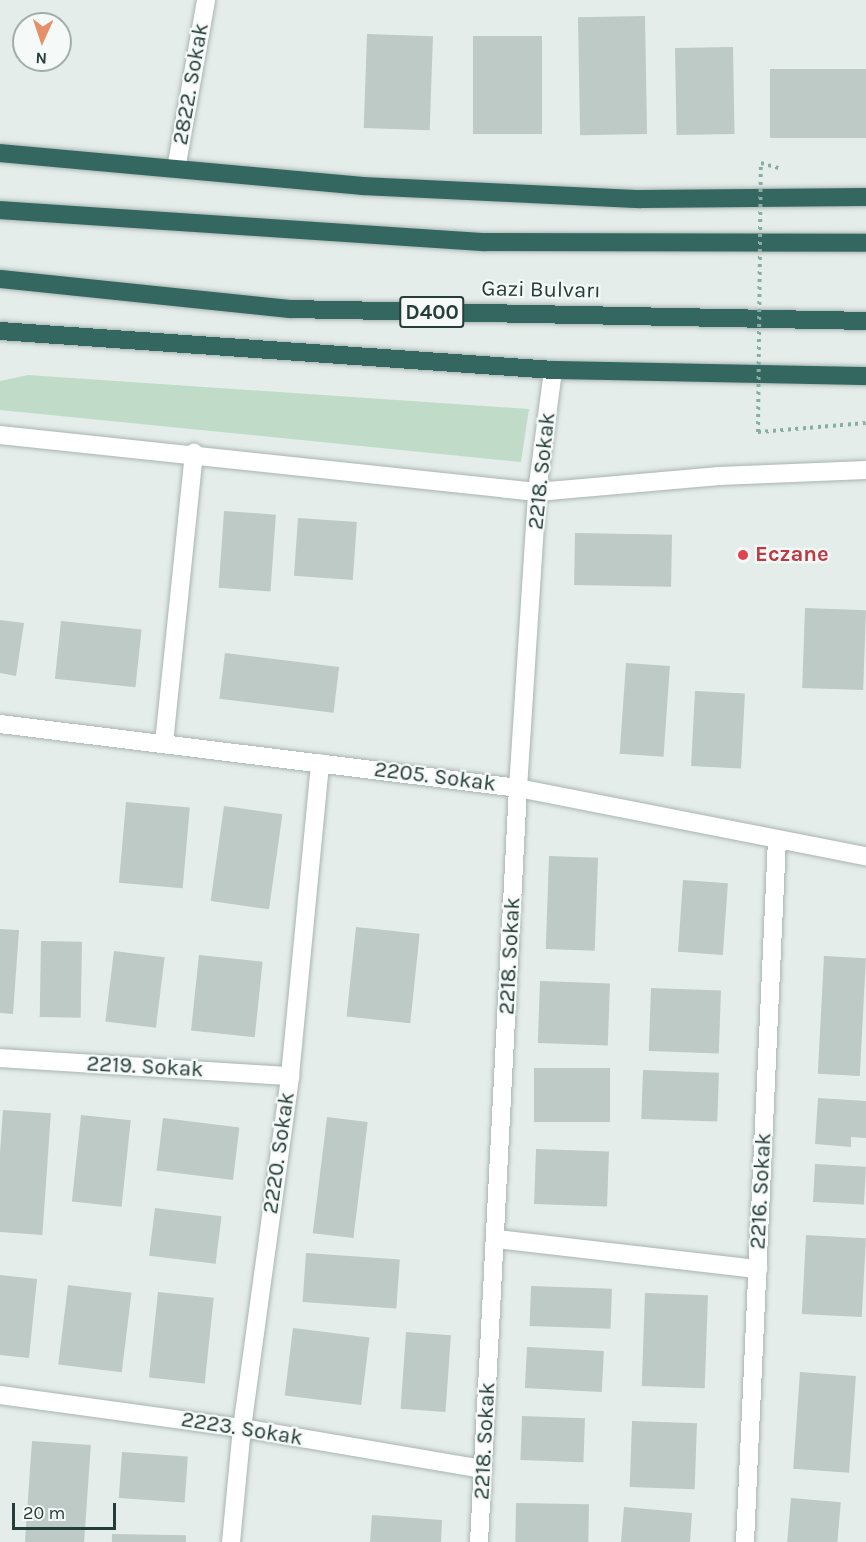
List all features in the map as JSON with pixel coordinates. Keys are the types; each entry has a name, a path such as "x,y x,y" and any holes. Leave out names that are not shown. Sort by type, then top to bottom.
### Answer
{"highway":[{"path":"0,153 362,186 641,199 866,197"},
{"path":"0,210 484,242 866,243"},
{"name":"Gazi Bulvarı","path":"0,279 290,309 866,321"},
{"path":"0,331 553,370 866,376"}],"street":[{"name":"2822. Sokak","path":"176,169 206,0"},
{"name":"2218. Sokak","path":"479,1542 497,1239 518,788 537,492 553,370"},
{"path":"0,435 194,453 537,492 719,476 866,470"},
{"path":"164,743 194,453"},
{"name":"2205. Sokak","path":"0,724 518,788 777,841 866,856"},
{"name":"2220. Sokak","path":"231,1542 242,1428 290,1076 320,763"},
{"name":"2216. Sokak","path":"745,1542 777,841"},
{"name":"2219. Sokak","path":"0,1058 290,1076"},
{"path":"497,1239 758,1269"},
{"name":"2223. Sokak","path":"0,1395 242,1428 482,1469"}],"path":[{"path":"761,163 758,432 866,423"}],"green space":[{"path":"28,375 529,409 521,462 0,410 0,381"}],"building":[{"path":"645,16 647,134 580,135 578,17"},
{"path":"367,34 433,36 430,130 364,128"},
{"path":"473,36 542,36 542,134 473,134"},
{"path":"733,47 735,134 677,135 675,48"},
{"path":"770,69 866,69 866,138 770,138"},
{"path":"224,511 276,515 271,591 219,588"},
{"path":"298,518 357,522 353,580 294,576"},
{"path":"575,533 672,535 671,587 574,585"},
{"path":"805,608 866,610 863,690 802,688"},
{"path":"0,620 24,623 16,676 0,673"},
{"path":"61,621 142,629 135,687 55,679"},
{"path":"225,653 339,667 334,713 219,699"},
{"path":"626,663 670,666 664,757 620,754"},
{"path":"695,691 745,694 741,769 691,766"},
{"path":"126,802 190,808 183,888 119,883"},
{"path":"224,806 282,814 269,909 211,901"},
{"path":"549,856 598,858 595,951 546,949"},
{"path":"683,880 728,883 723,955 678,952"},
{"path":"356,927 420,934 410,1023 347,1017"},
{"path":"0,929 19,930 13,1014 0,1013"},
{"path":"41,941 82,942 81,1018 40,1017"},
{"path":"114,951 165,957 156,1028 105,1021"},
{"path":"199,955 263,962 255,1037 191,1031"},
{"path":"824,956 866,958 860,1076 818,1074"},
{"path":"540,981 610,983 608,1045 538,1043"},
{"path":"651,988 721,990 719,1053 649,1051"},
{"path":"534,1068 610,1068 610,1122 534,1122"},
{"path":"643,1070 719,1073 717,1122 641,1119"},
{"path":"818,1098 866,1101 866,1138 851,1137 851,1147 815,1144"},
{"path":"3,1110 51,1113 42,1235 0,1232 0,1153"},
{"path":"81,1115 131,1120 122,1207 72,1202"},
{"path":"327,1117 368,1122 353,1238 313,1233"},
{"path":"163,1118 239,1127 233,1180 157,1171"},
{"path":"536,1149 609,1152 607,1207 534,1204"},
{"path":"815,1164 866,1167 864,1205 813,1202"},
{"path":"155,1208 222,1216 216,1264 149,1256"},
{"path":"806,1235 866,1238 862,1317 802,1314"},
{"path":"306,1253 400,1260 396,1308 303,1302"},
{"path":"0,1275 37,1279 29,1358 0,1355"},
{"path":"68,1285 132,1293 122,1372 58,1364"},
{"path":"531,1286 612,1289 611,1329 530,1326"},
{"path":"158,1292 214,1298 205,1383 149,1378"},
{"path":"645,1293 708,1295 705,1388 642,1386"},
{"path":"293,1328 369,1337 361,1405 285,1395"},
{"path":"406,1332 451,1335 446,1412 401,1409"},
{"path":"527,1347 604,1351 602,1392 525,1388"},
{"path":"800,1372 856,1376 849,1473 793,1469"},
{"path":"522,1416 585,1418 583,1462 520,1460"},
{"path":"632,1421 697,1423 695,1489 630,1487"},
{"path":"32,1441 91,1445 84,1542 25,1542"},
{"path":"122,1452 188,1457 185,1502 119,1498"},
{"path":"791,1498 841,1502 837,1542 787,1542"},
{"path":"516,1503 589,1504 588,1542 515,1542"},
{"path":"624,1507 692,1513 690,1542 621,1542"},
{"path":"372,1515 442,1520 441,1542 370,1542"},
{"path":"112,1534 186,1535 186,1542 112,1542"}],"place":[{"name":"Eczane","path":"743,555"}]}
